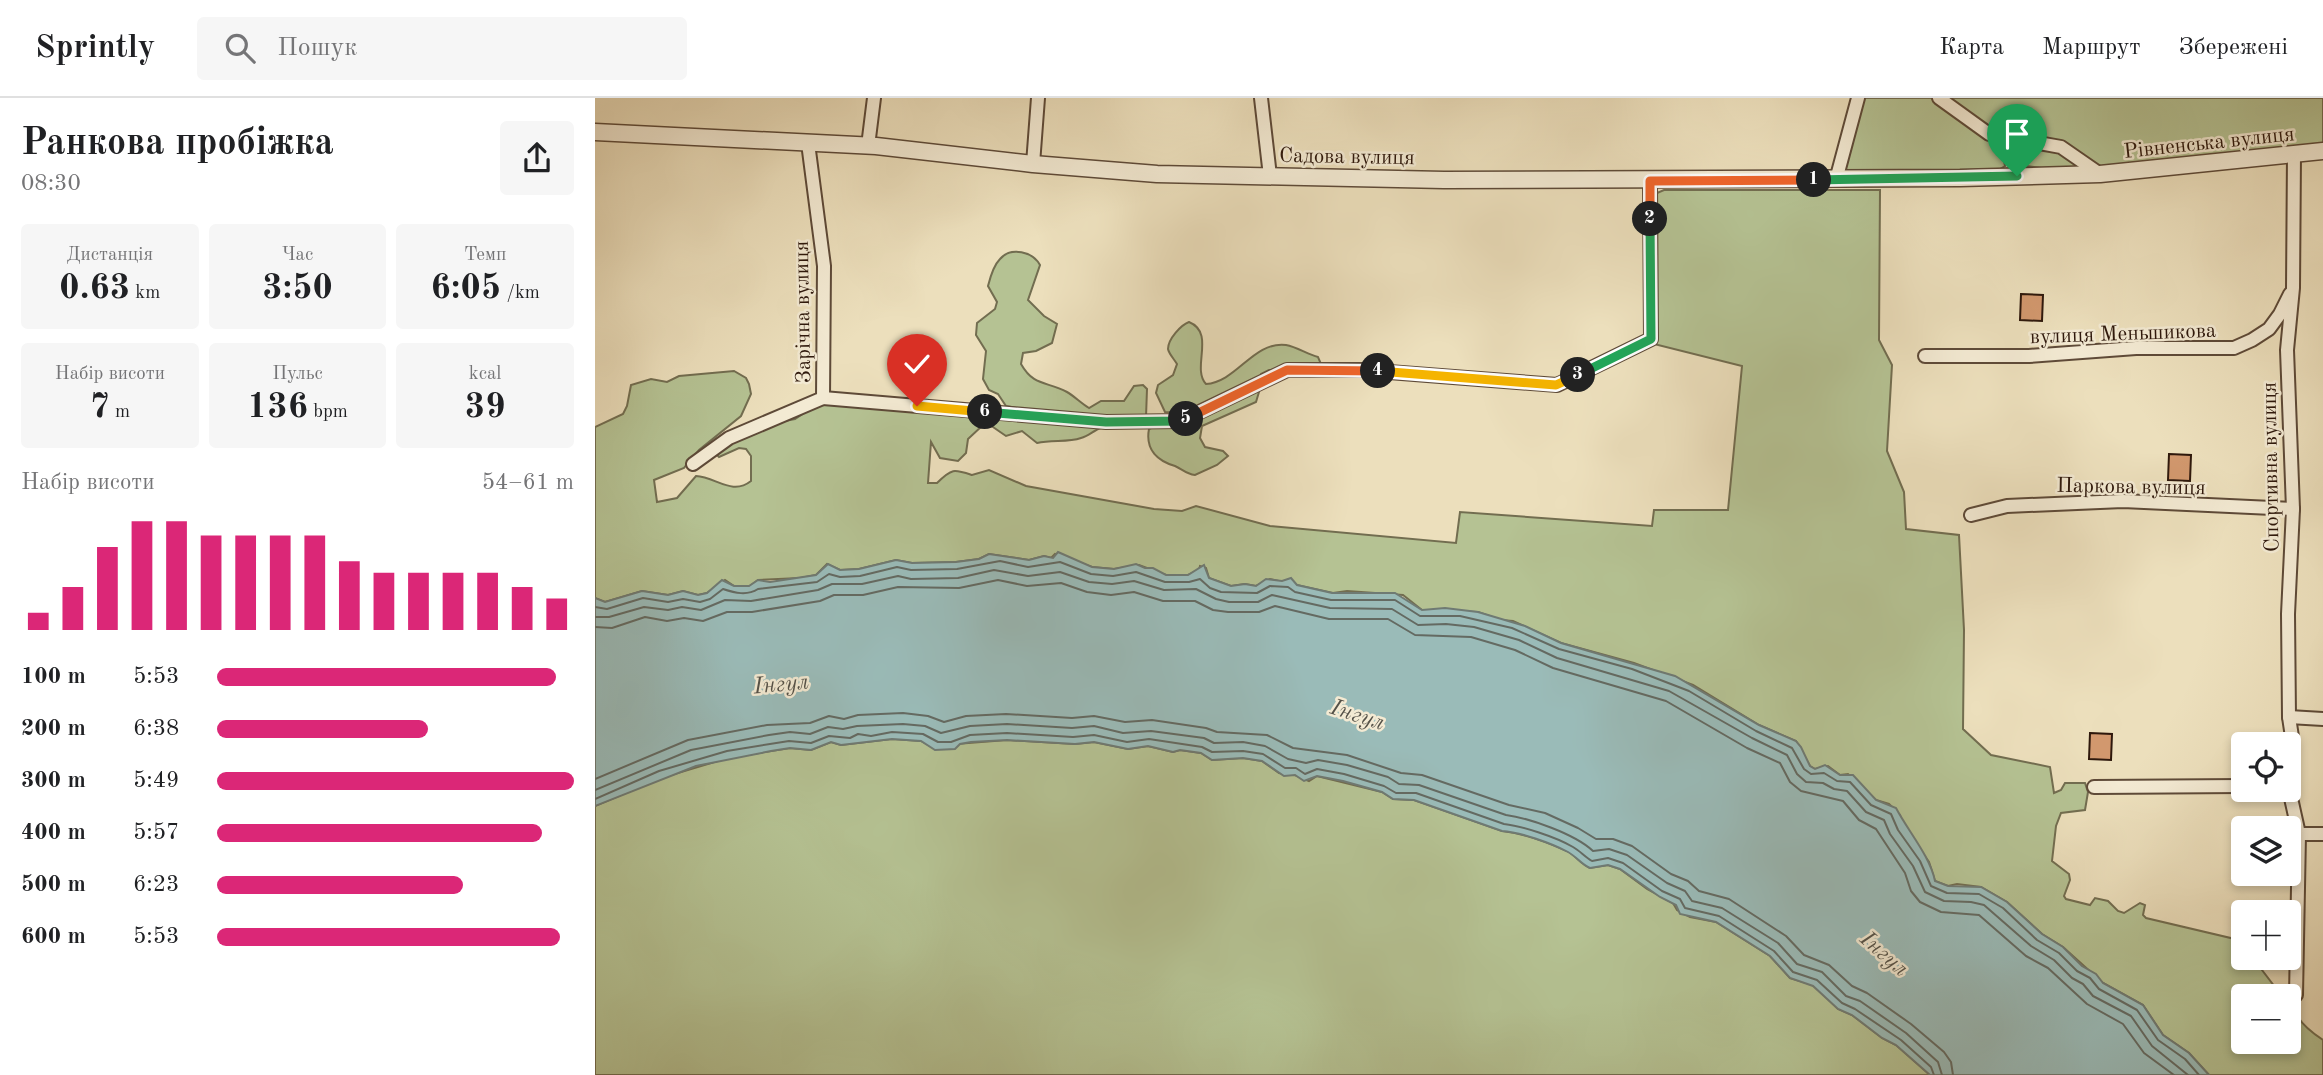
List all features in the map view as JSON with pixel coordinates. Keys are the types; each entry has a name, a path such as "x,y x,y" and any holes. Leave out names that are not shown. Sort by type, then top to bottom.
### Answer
{"street":[{"path":"868,146 874,98"},
{"path":"1033,164 1038,98"},
{"path":"1261,98 1270,176"},
{"path":"1836,180 1858,98"},
{"path":"1939,98 1989,134 2061,147 2077,155 2100,174"},
{"name":"Садова вулиця","path":"595,132 868,146 1157,174 1650,181 2100,174"},
{"name":"Зарічна вулиця","path":"808,143 824,267 823,398"},
{"name":"Рівненська вулиця","path":"2100,174 2323,152"},
{"name":"Спортивна вулиця","path":"2291,732 2288,614 2293,509 2287,350 2293,288 2294,154"},
{"name":"Зарічна вулиця","path":"693,464 729,438 823,398 1106,422 1181,421 1287,370 1363,370 1556,385 1651,339 1650,181"},
{"name":"вулиця Меньшикова","path":"1925,356 2029,356 2137,348 2234,348 2269,329 2293,288"},
{"name":"Паркова вулиця","path":"1971,515 2007,506 2123,501 2293,509"},
{"path":"2289,718 2323,719"},
{"path":"2094,788 2231,786"},
{"path":"2301,834 2323,834"},
{"path":"2296,984 2298,886"}],"green space":[{"path":"1861,98 1935,98 1987,135 2002,151 2005,166 2000,169 1872,173 1843,171"},
{"path":"1944,98 2323,98 2323,147 2102,167 2050,169 2026,166 1991,132"},
{"path":"1664,190 1880,190 1879,340 1892,365 1887,451 1904,492 1906,529 1959,535 1964,630 1963,729 1991,755 2050,767 2054,793 2061,790 2065,783 2085,783 2088,792 2085,810 2061,813 2056,826 2052,861 2069,874 2070,880 2064,896 2066,899 2090,905 2095,898 2108,901 2124,913 2140,903 2145,905 2143,915 2146,918 2231,938 2231,970 2262,970 2273,984 2231,984 2231,1054 2301,1054 2301,1022 2323,1040 2323,1075 2209,1075 2189,1053 2163,1035 2143,1005 2103,983 2007,902 1981,887 1957,884 1948,886 1935,881 1929,862 1903,826 1900,815 1889,804 1876,800 1848,774 1840,775 1828,766 1815,769 1810,766 1796,741 1759,725 1693,685 1634,663 1561,643 1513,621 1478,612 1422,610 1403,595 1347,591 1333,593 1270,579 1256,586 1231,586 1209,578 1206,568 1200,566 1199,570 1188,575 1166,575 1139,565 1114,569 1092,567 1055,554 1051,558 1044,556 1029,560 989,554 979,559 956,562 912,563 896,560 859,569 840,570 827,564 816,575 758,580 750,586 734,586 725,580 707,593 698,595 683,591 668,595 642,591 605,602 595,598 595,427 623,414 631,385 651,379 667,382 679,376 734,371 746,378 749,384 751,394 741,416 699,450 684,468 654,480 657,502 677,498 696,476 737,487 751,481 751,456 746,449 739,448 719,457 715,453 717,444 774,423 795,419 819,403 1017,408 1006,406 998,394 989,390 983,379 986,351 976,335 977,323 995,309 997,302 988,286 994,268 1005,255 1016,252 1027,254 1040,265 1028,300 1044,316 1057,324 1052,343 1036,351 1023,353 1021,364 1026,371 1036,380 1067,392 1089,408 1101,401 1124,401 1134,386 1143,385 1147,389 1146,417 1132,427 1108,426 1076,439 1037,443 1022,431 1006,436 990,425 983,425 968,439 966,453 958,461 940,458 931,442 928,483 937,483 953,471 972,475 989,470 1026,486 1154,509 1182,511 1196,506 1270,526 1456,543 1460,512 1652,526 1654,510 1728,510 1742,366 1654,344 1657,193"},
{"path":"1189,322 1197,327 1201,334 1201,369 1206,384 1217,382 1254,355 1274,345 1294,347 1318,357 1321,364 1269,370 1261,374 1255,389 1259,392 1256,402 1202,426 1200,438 1205,447 1223,451 1228,456 1217,465 1195,475 1158,458 1151,449 1148,436 1149,429 1184,413 1165,412 1156,393 1158,385 1173,375 1177,364 1168,349 1170,341 1179,329"},
{"path":"892,739 921,741 930,746 1007,740 1075,744 1094,742 1128,749 1148,746 1173,752 1180,750 1201,753 1212,760 1243,758 1262,761 1279,773 1295,775 1309,781 1317,776 1382,792 1393,799 1414,800 1502,831 1534,838 1567,851 1590,868 1608,865 1620,869 1647,889 1673,903 1677,910 1690,917 1716,922 1770,956 1790,978 1813,985 1838,1009 1852,1015 1882,1038 1896,1045 1930,1075 595,1075 595,806 661,778 728,758 790,748 811,750 831,742 841,745"}],"water":[{"name":"Інгул","path":"1058,552 1092,567 1114,569 1136,564 1166,575 1188,575 1204,565 1209,578 1231,586 1256,586 1266,579 1282,581 1291,578 1297,585 1332,593 1395,593 1422,610 1445,608 1478,612 1525,626 1561,643 1675,676 1759,725 1796,741 1810,766 1815,769 1825,765 1840,775 1853,775 1876,800 1896,808 1924,853 1935,881 1948,886 1981,887 2007,902 2042,934 2096,974 2103,983 2143,1005 2163,1035 2189,1053 2209,1075 1930,1075 1896,1045 1882,1038 1852,1015 1838,1009 1813,986 1790,978 1770,956 1716,922 1680,914 1676,905 1620,869 1608,865 1590,868 1568,852 1544,842 1518,833 1502,831 1414,800 1393,799 1382,792 1317,776 1304,781 1295,775 1284,776 1262,761 1243,758 1212,760 1201,753 1180,750 1173,752 1148,746 1128,749 1094,742 1075,744 1007,740 971,742 960,744 955,749 935,750 921,741 892,739 841,745 831,742 811,750 790,748 696,766 595,806 595,598 605,602 642,591 668,595 683,591 698,595 707,593 722,580 734,586 749,586 758,580 770,582 816,575 828,564 840,570 859,569 896,560 912,563 956,562 979,559 989,554 1029,560 1044,556 1053,558"}],"building":[{"path":"2021,294 2043,295 2042,321 2020,320"},
{"path":"2169,454 2191,455 2190,481 2168,480"},
{"path":"2090,733 2112,734 2111,760 2089,759"}],"route":[{"path":"917,406 1106,422 1181,421 1287,370 1363,370 1556,385 1651,339 1650,181 2017,176"}]}
